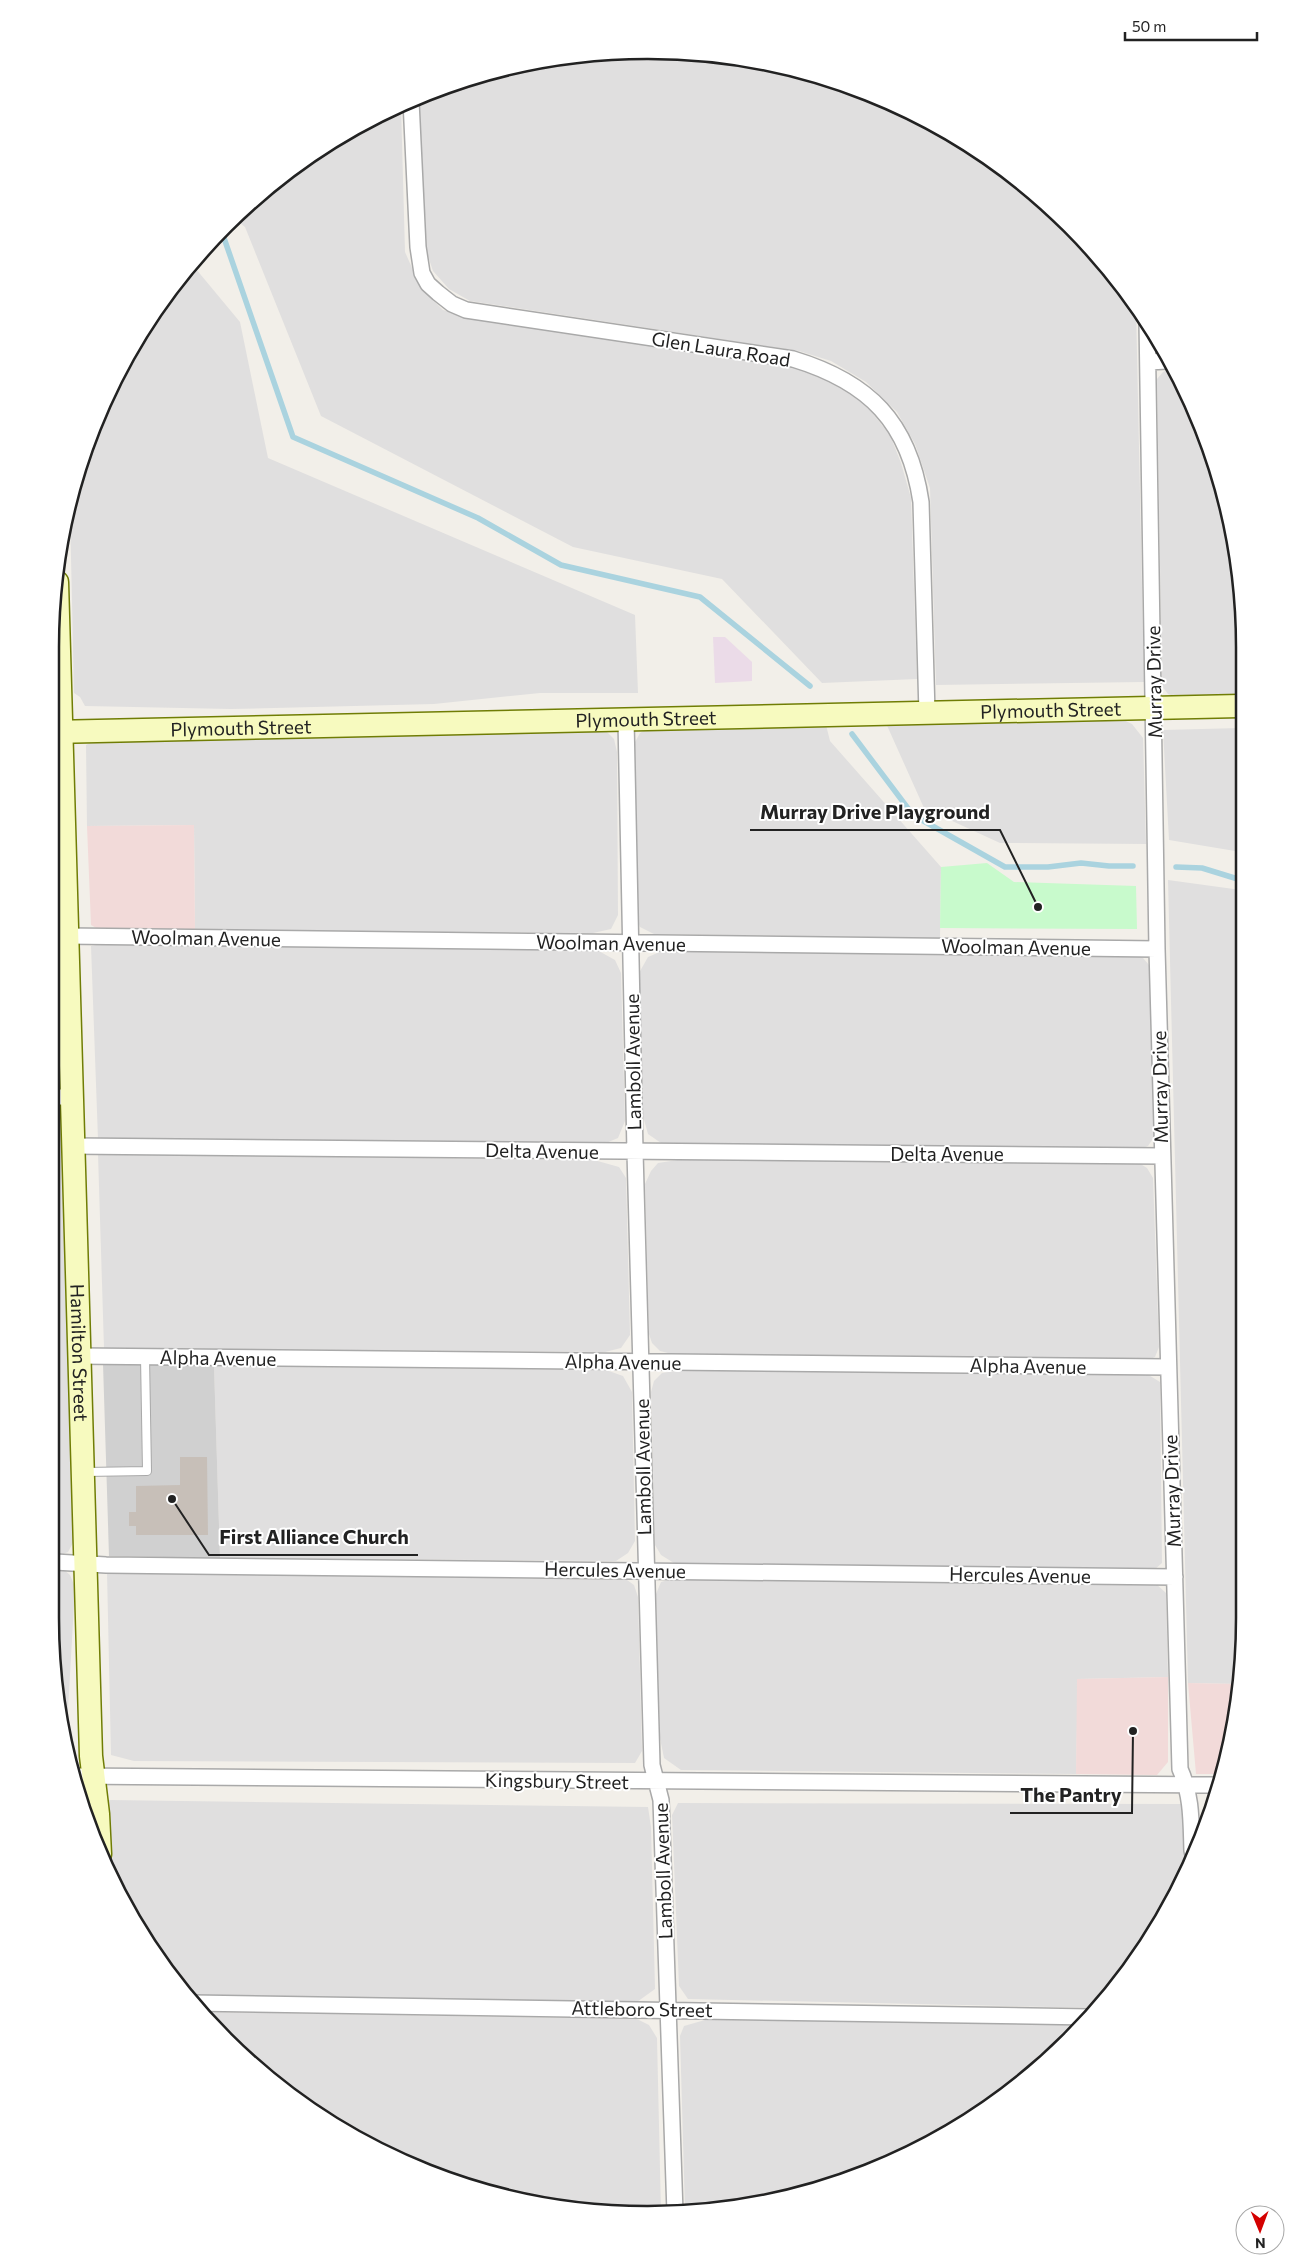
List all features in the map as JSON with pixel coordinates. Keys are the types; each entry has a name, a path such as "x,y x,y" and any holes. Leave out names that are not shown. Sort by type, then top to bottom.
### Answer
{"street":[{"name":"Glen Laura Road","path":"411,109 418,247 422,273 428,284 452,304 466,310 793,359 820,367 851,383 872,400 892,422 906,445 917,473 922,502 928,713"},
{"name":"Murray Drive","path":"1147,337 1157,949 1167,1367 1180,1769 1187,1785 1191,1803 1192,1841"},
{"path":"1148,362 1162,361"},
{"name":"Plymouth Street","path":"59,732 1236,706"},
{"name":"Lamboll Avenue","path":"626,720 645,1570 652,1765 661,1800 675,2205"},
{"name":"Hamilton Street","path":"59,891 66,936 62,1097 72,1146 83,1472 91,1756 84,1776 91,1809"},
{"name":"Woolman Avenue","path":"66,936 1157,949"},
{"name":"Delta Avenue","path":"72,1146 1162,1156"},
{"name":"Alpha Avenue","path":"78,1356 1167,1367"},
{"name":"Hercules Avenue","path":"59,1562 1175,1577"},
{"name":"Kingsbury Street","path":"84,1776 1212,1785"},
{"name":"Attleboro Street","path":"203,2003 1080,2017"}],"lane":[{"path":"83,1472 147,1471 145,1357"}],"shaded area":[{"path":"648,59 686,60 762,70 837,90 908,119 942,138 1006,180 1064,231 1115,289 1136,319 1144,682 936,685 930,488 915,444 897,412 866,382 831,361 799,351 470,301 449,289 433,271 427,253 419,105 458,90 533,70 609,60"},
{"path":"401,113 405,252 421,288 443,310 473,319 795,368 834,383 865,404 890,435 901,463 911,498 917,679 822,683 722,579 573,547 321,416 245,227 240,223 289,180 353,138"},
{"path":"196,269 240,322 268,458 635,615 638,693 540,693 434,704 231,709 85,706 80,697 74,693 70,531 79,495 90,458 119,387 158,320"},
{"path":"1166,370 1176,387 1205,458 1225,533 1235,609 1236,696 1177,698 1168,694 1162,686 1157,379"},
{"path":"713,637 725,637 752,662 752,681 715,683"},
{"path":"1117,717 1132,724 1143,738 1146,844 1000,843 924,808 885,721"},
{"path":"826,725 830,741 941,867 940,938 654,934 640,927 637,919 634,744 640,733 652,726"},
{"path":"1236,728 1236,851 1169,840 1163,730"},
{"path":"606,731 614,739 617,752 618,915 611,929 593,933 195,931 194,825 87,826 86,745 99,738"},
{"path":"194,825 195,931 98,929 91,925 87,826"},
{"path":"1168,880 1236,889 1235,1656 1232,1684 1188,1683"},
{"path":"106,943 597,950 615,960 621,973 625,1121 618,1138 606,1143 98,1139 91,946"},
{"path":"662,951 1134,955 1143,958 1149,965 1154,1137 1148,1146 1140,1149 661,1143 648,1134 643,1116 639,973 648,957"},
{"path":"59,1016 60,1070 59,1071"},
{"path":"59,1115 64,1123 74,1541 68,1552 60,1555"},
{"path":"98,1154 594,1160 619,1167 626,1178 630,1335 621,1348 605,1352 104,1348"},
{"path":"684,1159 1139,1163 1147,1168 1153,1178 1159,1347 1155,1357 1145,1361 672,1354 660,1351 652,1343 649,1334 645,1184 651,1171 658,1163"},
{"path":"103,1363 214,1366 220,1558 109,1556"},
{"path":"214,1366 606,1370 623,1376 632,1392 635,1541 628,1553 616,1561 220,1558"},
{"path":"681,1370 1147,1374 1160,1382 1162,1563 1154,1570 674,1563 661,1555 655,1545 651,1392 654,1381 662,1373"},
{"path":"59,1569 63,1569 70,1575 75,1587 68,1717 60,1656"},
{"path":"107,1572 627,1580 634,1585 638,1597 642,1751 635,1763 134,1761 111,1755"},
{"path":"675,1578 1155,1583 1166,1593 1168,1677 1078,1679 1076,1774 681,1770 664,1758 660,1738 656,1594 661,1582"},
{"path":"1168,1677 1168,1762 1157,1775 1076,1774 1077,1679"},
{"path":"1188,1683 1232,1684 1225,1732 1215,1774 1196,1774"},
{"path":"108,1800 648,1807 651,1827 655,1989 637,2002 197,1996 158,1945 119,1878 109,1856"},
{"path":"678,1803 1182,1804 1185,1858 1176,1878 1137,1945 1115,1976 1088,2008 688,1999 679,1986 672,1815"},
{"path":"211,2012 637,2019 649,2025 657,2038 661,2206 609,2205 533,2195 495,2186 458,2175 387,2146 320,2107 289,2085 231,2034"},
{"path":"705,2020 1073,2024 1036,2060 1006,2085 975,2107 908,2146 837,2175 800,2186 762,2195 685,2205 680,2036 684,2026"}],"green space":[{"path":"987,863 1014,882 1136,886 1137,929 940,928 941,867"}],"building":[{"path":"180,1457 207,1457 208,1535 136,1535 136,1526 129,1526 129,1512 136,1512 136,1486 180,1485"}],"waterway":[{"path":"224,238 293,437 478,518 561,565 700,597 810,686"},
{"path":"852,734 913,815 1005,867 1048,867 1081,863 1133,866"},
{"path":"1176,867 1202,868 1236,878"}],"place":[{"name":"Murray Drive Playground","path":"1038,907"},
{"name":"First Alliance Church","path":"172,1499"},
{"name":"The Pantry","path":"1133,1731"}]}
